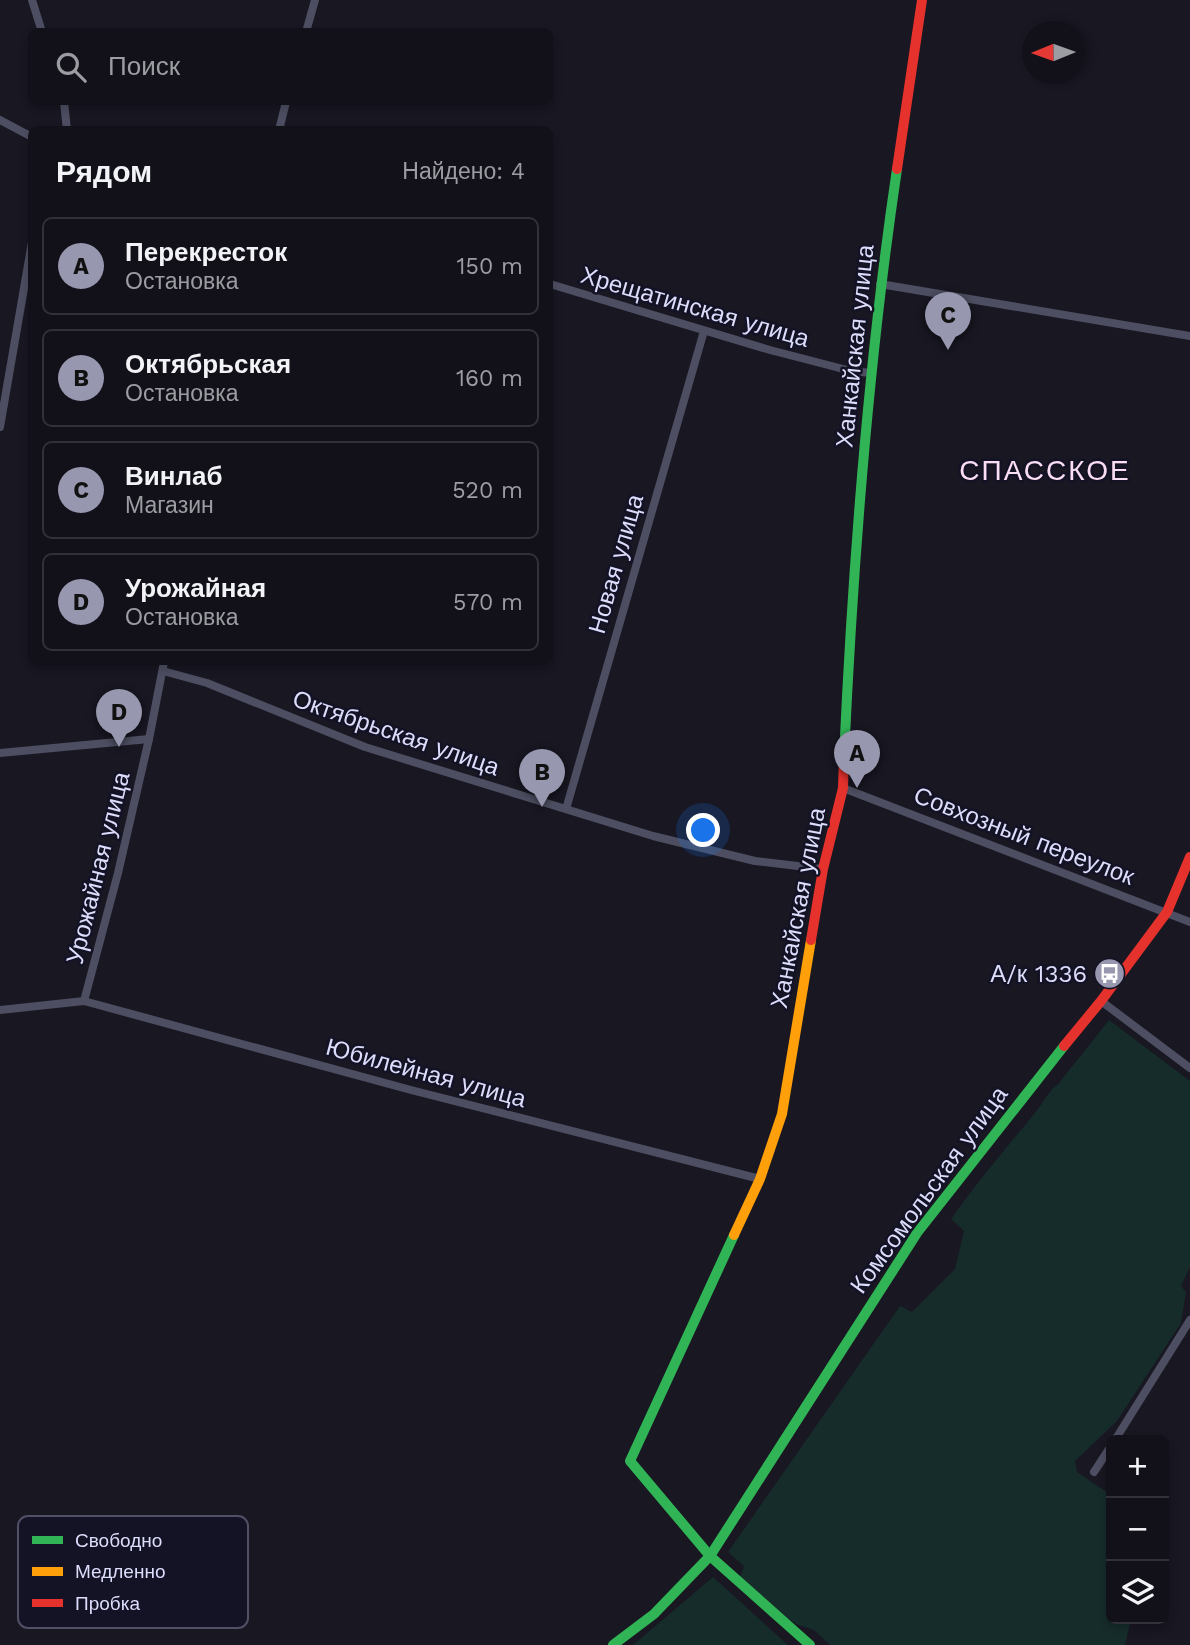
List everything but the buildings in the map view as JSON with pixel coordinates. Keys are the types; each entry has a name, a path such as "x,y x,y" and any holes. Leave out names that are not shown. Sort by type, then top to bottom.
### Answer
{"street":[{"path":"32,0 41,28"},
{"path":"307,28 315,0"},
{"name":"Ханкайская улица","path":"710,1556 630,1461 760,1179 782,1114 823,870 843,789 848,670 871,373 880,284 922,0"},
{"path":"64,105 67,126"},
{"path":"280,126 285,105"},
{"path":"0,120 28,135"},
{"path":"0,427 28,265"},
{"path":"880,284 1190,336"},
{"name":"Хрещатинская улица","path":"553,285 851,372 871,373"},
{"name":"Новая улица","path":"566,809 704,331"},
{"name":"Октябрьская улица","path":"163,666 365,747 653,836 755,861 823,870"},
{"name":"Урожайная улица","path":"84,1001 118,873 163,666"},
{"path":"0,753 149,739"},
{"name":"Совхозный переулок","path":"843,789 1190,922"},
{"name":"Комсомольская улица","path":"613,1645 654,1614 710,1556 917,1233 1022,1097 1101,1001 1167,912 1190,857"},
{"path":"0,1010 84,1001"},
{"name":"Юбилейная улица","path":"84,1001 411,1090 760,1179"},
{"path":"1101,1001 1190,1068"},
{"path":"1118,1435 1190,1320"},
{"path":"1094,1472 1106,1454"},
{"path":"710,1556 810,1645"}],"green space":[{"path":"1109,1020 1190,1081 1190,1267 1181,1286 1186,1292 1181,1323 1117,1421 1075,1461 1077,1472 1106,1492 1106,1624 1130,1624 1125,1645 830,1645 814,1630 796,1624 737,1585 744,1566 728,1552 900,1306 912,1312 955,1269 964,1231 951,1219"},
{"path":"713,1577 788,1645 633,1645"}],"traffic: fast":[{"path":"844,757 863,463 897,169"},
{"path":"613,1645 654,1614 710,1556 917,1233 1064,1046"},
{"path":"734,1235 630,1461 710,1556 810,1645"}],"traffic: slow":[{"path":"734,1235 760,1179 782,1114 811,940"}],"traffic: jam":[{"path":"897,169 922,0"},
{"path":"811,940 823,869 843,788 844,757"},
{"path":"1064,1046 1167,912 1190,857"}],"place":[{"name":"Винлаб","path":"948,350"},
{"name":"Урожайная","path":"119,747"},
{"name":"Перекресток","path":"857,788"},
{"name":"Октябрьская","path":"542,807"},
{"name":"А/к 1336","path":"1110,974"}],"district":[{"name":"СПАССКОЕ","path":"1045,470"}]}
